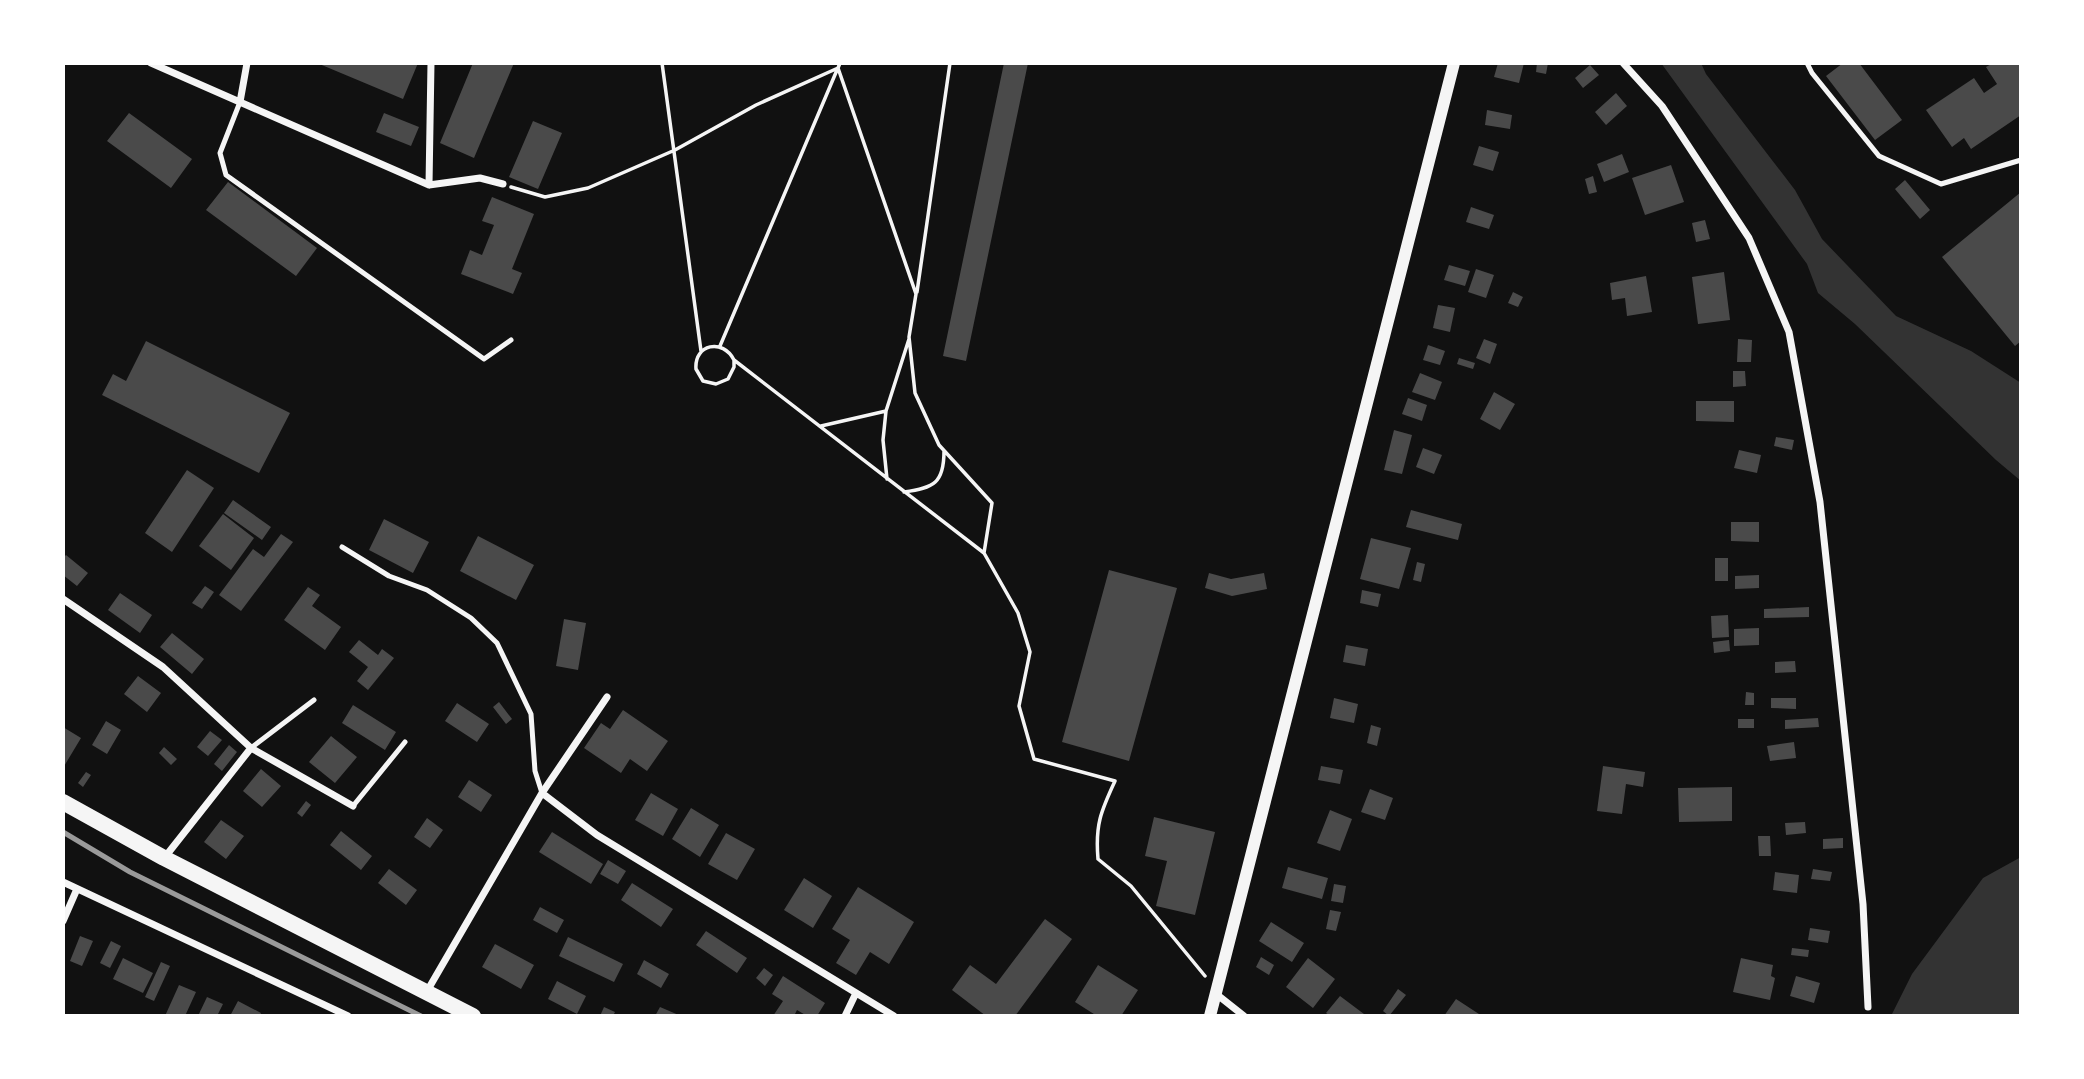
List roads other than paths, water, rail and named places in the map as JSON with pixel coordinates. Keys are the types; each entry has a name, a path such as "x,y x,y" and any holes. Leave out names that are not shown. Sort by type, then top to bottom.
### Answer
{"main road":[{"path":"63,802 164,858 473,1016"}],"street":[{"path":"151,63 429,185 480,178 503,184"},
{"path":"240,102 247,63"},
{"path":"429,185 431,63"},
{"path":"1210,1016 1454,63"},
{"path":"1623,63 1662,106 1749,238 1789,332 1820,502 1863,904 1868,1007"},
{"path":"63,599 163,667 251,748 353,806"},
{"path":"426,993 542,793 607,697"},
{"path":"164,858 251,748"},
{"path":"542,793 597,835 894,1016"},
{"path":"63,882 348,1016"},
{"path":"63,921 77,889"},
{"path":"845,1016 856,993"},
{"path":"1215,993 1244,1016"}],"lane":[{"path":"1807,63 1812,74 1879,156 1941,184 2021,160"},
{"path":"240,102 220,153 226,175 484,359 511,340"},
{"path":"341,547 389,576 427,590 471,618 497,643 531,713 535,771 542,793"},
{"path":"251,748 314,700"},
{"path":"353,806 405,742"}],"railway":[{"path":"63,832 130,872 421,1016"}]}
